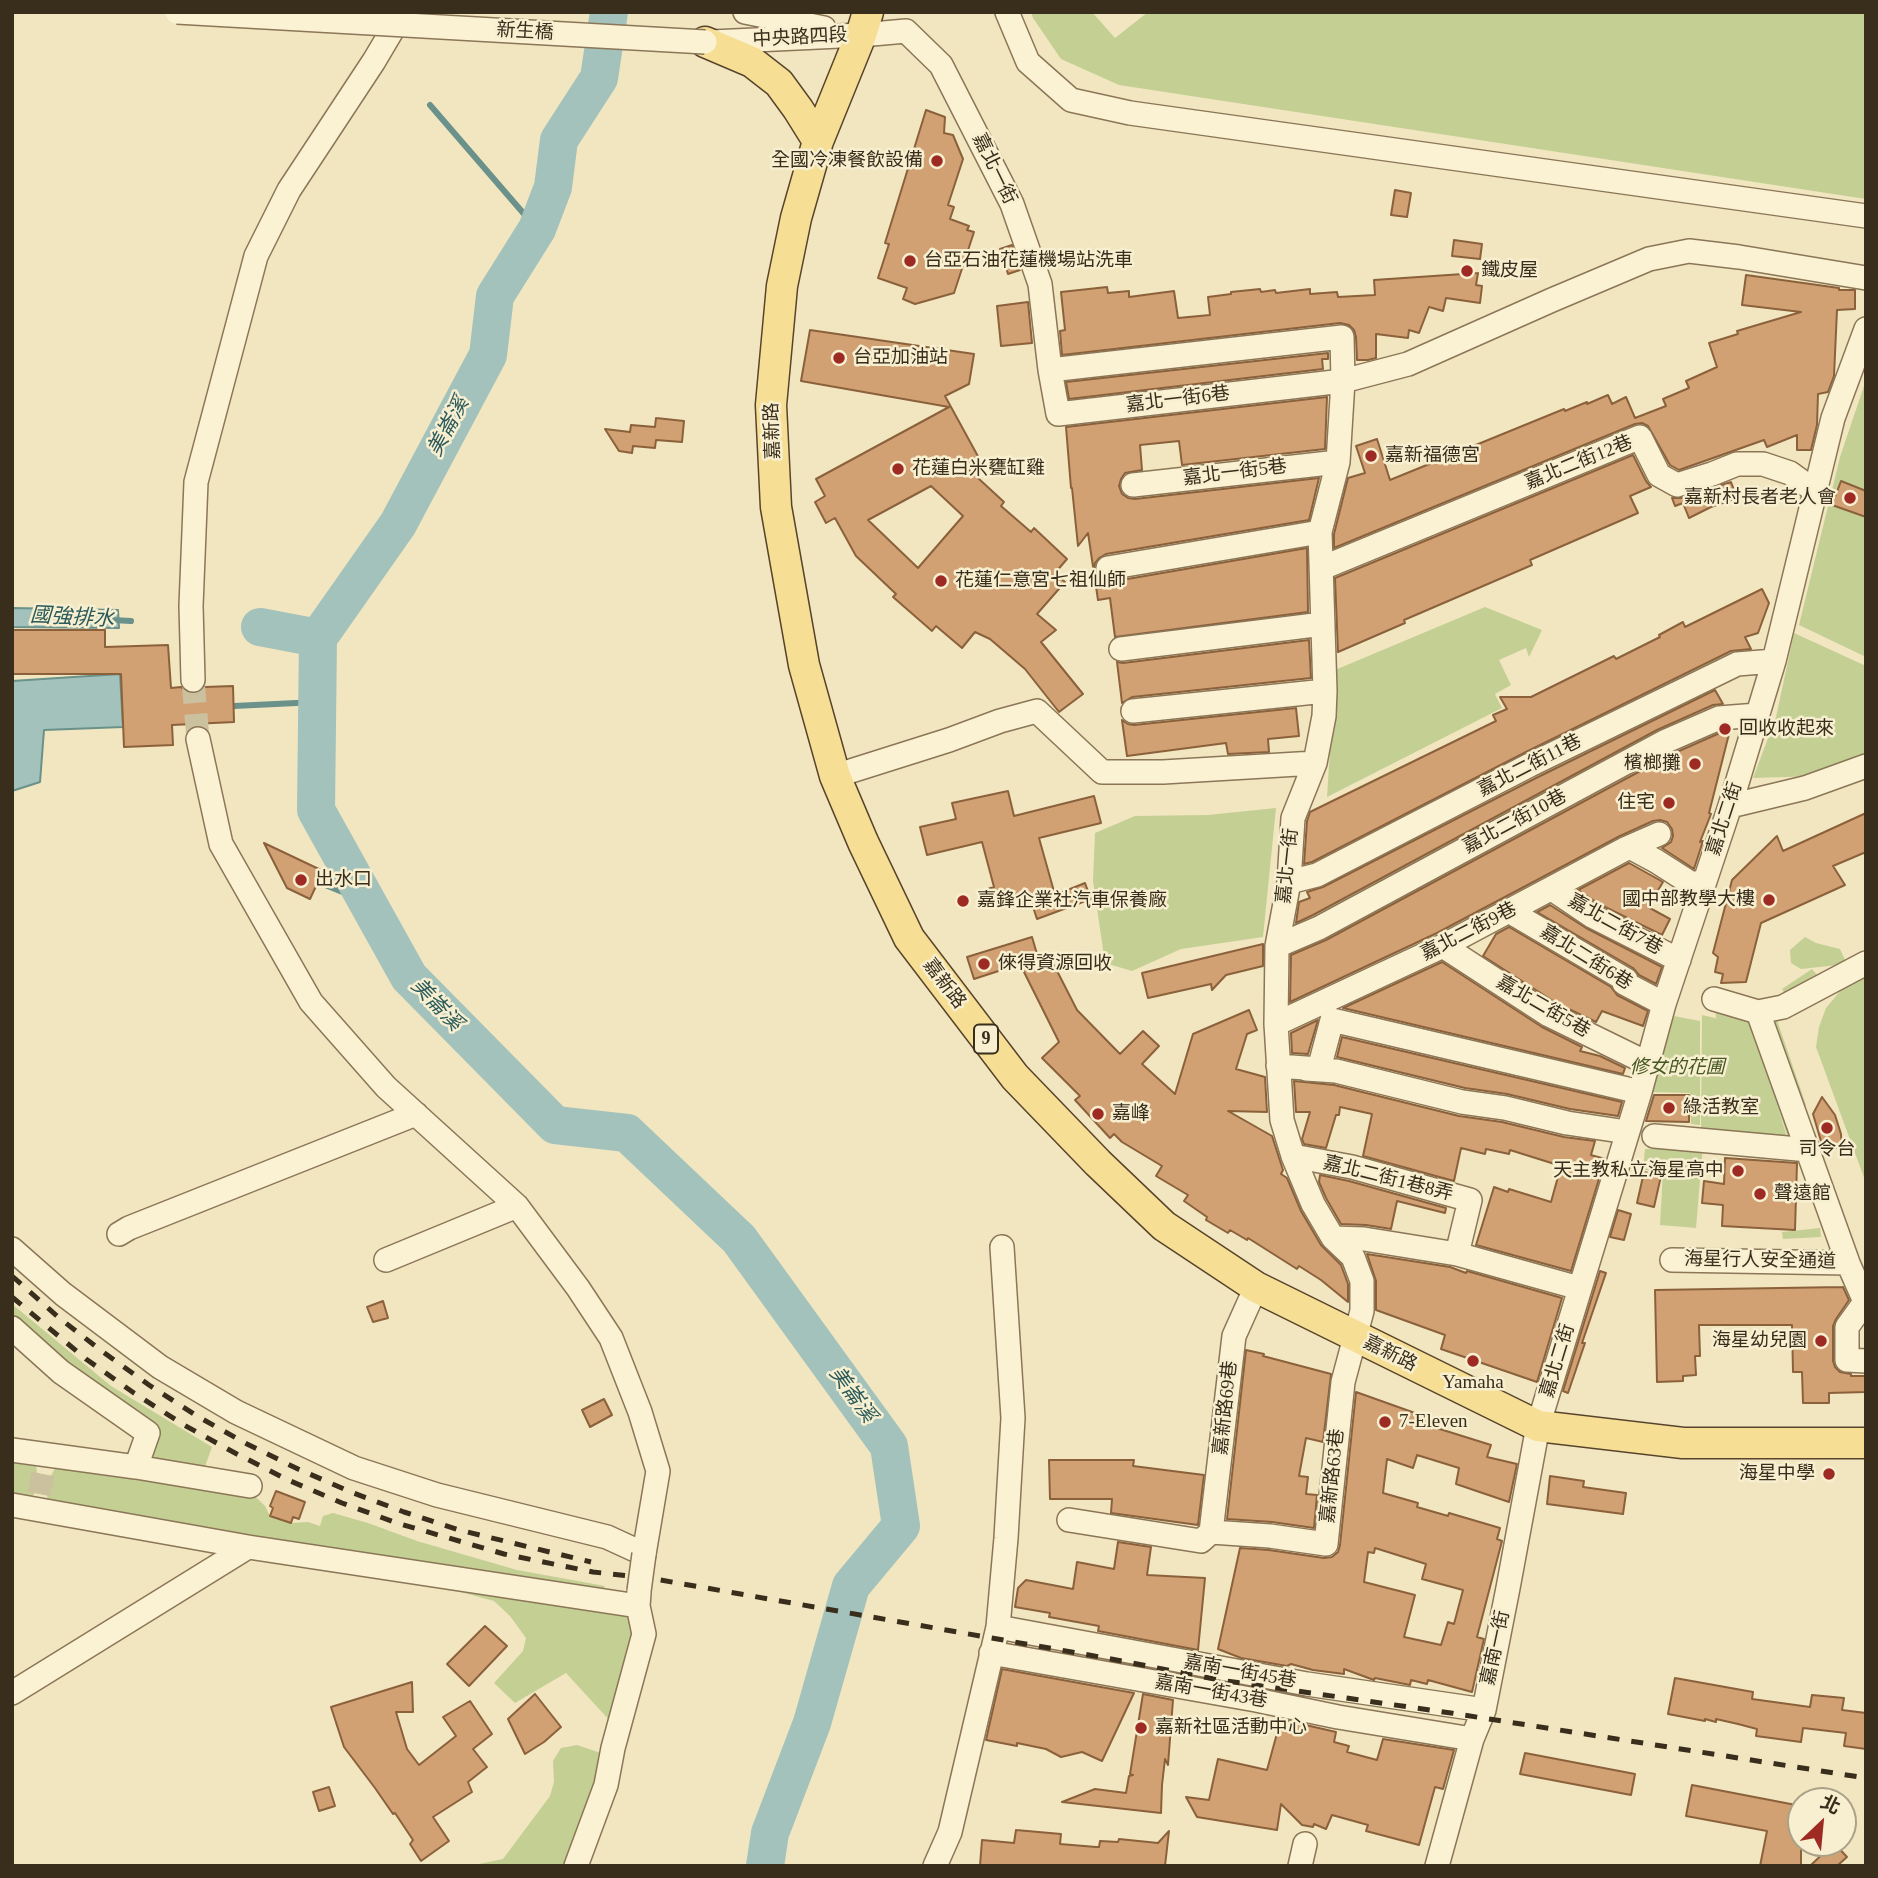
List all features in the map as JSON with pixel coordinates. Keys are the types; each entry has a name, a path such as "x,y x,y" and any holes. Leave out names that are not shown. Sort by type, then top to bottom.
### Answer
{"main road":[{"name":"嘉新路","path":"868,20 818,141 796,218 782,286 771,405 776,507 804,665 835,776 909,938 1015,1077 1098,1163 1164,1226 1256,1287 1538,1426 1684,1443 1866,1443"},
{"path":"705,42 752,62 779,83 818,141"}],"street":[{"name":"新生橋","path":"177,12 705,42"},
{"path":"192,680 191,607 196,482 256,256 289,190 403,12"},
{"name":"中央路四段","path":"745,12 868,20"},
{"path":"1007,12 1028,62 1072,100 1130,113 1866,216"},
{"name":"中央路四段","path":"705,42 868,20"},
{"name":"嘉北一街","path":"868,20 906,31 941,65 1012,204 1040,284 1050,370 1342,337 1343,381 1338,462 1320,532 1324,716 1315,763 1293,818 1289,882 1277,946 1276,1024 1282,1120 1293,1156 1313,1204 1333,1238 1353,1257 1362,1281 1362,1311 1354,1336"},
{"path":"1343,381 1408,364 1649,259 1689,251 1866,278"},
{"name":"嘉北二街","path":"1538,1426 1640,1092 1664,1004 1731,806 1774,661 1833,418 1866,330"},
{"name":"嘉北一街6巷","path":"1050,370 1058,414 1343,381"},
{"name":"嘉北二街12巷","path":"1322,568 1640,438 1659,475 1676,485 1737,464 1763,464 1790,473 1815,491"},
{"name":"嘉北一街5巷","path":"1133,485 1338,462"},
{"path":"1108,568 1320,532"},
{"path":"1121,649 1323,624"},
{"name":"嘉北二街11巷","path":"1289,882 1317,874 1530,765 1737,664 1774,661"},
{"path":"1133,711 1325,691"},
{"path":"835,776 1037,711 1102,772 1163,772 1315,763"},
{"name":"嘉北二街10巷","path":"1277,946 1319,928 1664,743 1719,718 1758,715"},
{"path":"198,739 221,844 311,1002 386,1087 517,1206 578,1288 611,1338 640,1412 658,1471 638,1598 644,1634 613,1748 606,1785 576,1866"},
{"path":"1731,806 1805,788 1866,766"},
{"name":"嘉北二街9巷","path":"1276,1024 1443,946 1659,834"},
{"path":"1630,847 1657,860 1692,884 1705,881"},
{"name":"嘉北二街7巷","path":"1552,889 1592,916 1679,960"},
{"name":"嘉北二街6巷","path":"1509,911 1626,980 1624,983 1664,1004"},
{"name":"嘉北二街5巷","path":"1443,946 1549,1015 1647,1063"},
{"path":"1714,999 1758,1012 1783,1007 1866,963"},
{"name":"海星行人安全通道","path":"1758,1012 1848,1263 1865,1303 1847,1327 1847,1360 1866,1361"},
{"path":"1278,1066 1319,1069 1332,1020 1640,1092"},
{"path":"1278,1066 1336,1071 1462,1101 1567,1123 1627,1132"},
{"path":"119,1234 415,1114"},
{"path":"1654,1136 1809,1150"},
{"name":"嘉北二街1巷8弄","path":"1293,1156 1352,1167 1470,1200 1457,1254"},
{"path":"386,1260 517,1206"},
{"path":"1333,1238 1364,1239 1457,1254 1579,1288"},
{"path":"935,1866 950,1832 998,1627 1013,1418 1002,1247"},
{"path":"12,1249 62,1294 160,1367 236,1412 354,1468 437,1495 607,1537 645,1554"},
{"name":"海星行人安全通道","path":"1672,1260 1848,1263"},
{"name":"嘉新路69巷","path":"1211,1532 1234,1336 1256,1287"},
{"path":"12,1328 61,1372 148,1433 136,1467"},
{"name":"嘉新路63巷","path":"1211,1532 1270,1536 1326,1544 1343,1382 1354,1336"},
{"name":"嘉南一街","path":"1437,1866 1472,1739 1484,1710 1538,1426"},
{"path":"12,1450 41,1483 248,1547 638,1598"},
{"path":"12,1506 41,1483 136,1467 250,1486"},
{"path":"1069,1520 1201,1541 1211,1532"},
{"path":"12,1693 248,1547"},
{"name":"嘉南一街45巷","path":"998,1627 1307,1684 1484,1710"},
{"name":"嘉南一街43巷","path":"991,1653 1472,1739"}],"green space":[{"path":"1031,12 1092,12 1115,38 1148,12 1866,12 1866,199 1119,85 1061,59"},
{"path":"1866,380 1866,657 1799,625 1840,457"},
{"path":"1485,607 1542,630 1529,657 1526,648 1499,660 1511,685 1495,694 1502,708 1327,797 1335,670"},
{"path":"1794,633 1866,666 1866,757 1819,776 1753,778 1776,717"},
{"path":"1276,808 1263,937 1181,949 1132,971 1105,963 1093,881 1095,833 1135,816 1208,815"},
{"path":"1805,937 1816,943 1840,949 1847,964 1801,969 1791,963 1790,950"},
{"path":"1812,969 1817,975 1786,996 1782,989"},
{"path":"1866,974 1866,1183 1816,1047 1826,1008 1842,989"},
{"name":"修女的花圃","path":"1715,1008 1756,1025 1793,1142 1789,1141 1775,1097 1788,1141 1701,1132 1702,1015 1719,1019 1716,1018"},
{"name":"修女的花圃","path":"1663,1014 1700,1021 1700,1125 1691,1124 1690,1093 1650,1092"},
{"path":"1777,1020 1806,1105 1799,1108 1772,1021"},
{"path":"1655,1142 1703,1145 1696,1228 1660,1225 1663,1171 1643,1170 1645,1149 1654,1149"},
{"path":"1820,1228 1821,1237 1783,1239 1782,1232"},
{"path":"12,1304 111,1386 212,1447 203,1472 151,1465 151,1442 93,1386 12,1320"},
{"path":"12,1456 35,1459 37,1473 51,1476 57,1464 254,1495 270,1516 291,1523 308,1522 320,1526 323,1516 333,1513 517,1570 605,1586 601,1593 48,1503 47,1495 35,1493 27,1502 12,1500"},
{"path":"405,1577 616,1609 631,1618 636,1630 612,1723 566,1673 515,1703 494,1683 523,1651 526,1638 510,1616 494,1601"},
{"path":"577,1745 601,1753 587,1808 563,1866 469,1866 503,1859 550,1796 554,1782 553,1761 561,1748"}],"water":[{"path":"12,608 118,610 119,628 12,627"},
{"path":"120,674 123,727 44,730 40,782 12,791 12,681"}],"building":[{"path":"926,110 945,117 944,133 953,135 963,159 948,205 954,207 950,219 969,226 967,230 974,232 954,293 915,304 903,299 907,288 878,278 889,244 885,243"},
{"path":"1395,190 1411,193 1407,217 1391,215"},
{"path":"1454,240 1482,244 1480,259 1452,256"},
{"path":"1012,245 1020,270 1008,274 1000,249"},
{"path":"1478,273 1476,285 1482,286 1480,303 1446,298 1443,311 1429,307 1419,333 1409,330 1408,338 1376,334 1376,358 1368,360 1357,360 1354,330 1349,325 1340,323 1062,355 1060,331 1065,330 1061,292 1107,287 1108,293 1129,291 1129,297 1174,291 1178,318 1210,315 1208,297 1231,292 1260,289 1261,292 1275,290 1276,293 1310,289 1310,294 1337,292 1338,297 1375,295 1374,280"},
{"path":"1746,275 1839,290 1855,290 1855,309 1837,310 1834,376 1828,392 1818,394 1817,425 1811,450 1797,450 1797,435 1767,447 1764,440 1679,470 1670,465 1648,426 1635,424 1334,548 1334,534 1348,478 1365,473 1356,446 1377,439 1390,480 1564,409 1565,411 1587,404 1608,395 1612,404 1626,397 1635,418 1666,406 1663,399 1689,388 1686,381 1717,367 1709,343 1738,334 1737,331 1801,312 1742,305"},
{"path":"1028,302 1032,343 1001,346 997,306"},
{"path":"810,330 974,354 969,384 945,396 980,460 966,467 1004,502 1001,506 1031,532 1034,528 1067,559 1055,573 1065,582 1037,614 1056,630 1041,642 1083,694 1059,712 1025,669 990,639 975,632 962,648 936,626 932,631 893,597 896,594 856,556 835,518 826,523 815,502 825,496 816,479 949,407 801,381","holes":["931,486 963,516 918,568 868,520"]},
{"path":"1328,353 1328,359 1322,359 1323,369 1069,399 1066,382"},
{"path":"1327,397 1325,449 1182,465 1179,441 1140,445 1142,470 1125,473 1119,486 1122,494 1135,499 1319,478 1309,520 1106,554 1095,563 1094,570 1098,577 1110,582 1307,548 1308,612 1115,637 1110,598 1098,600 1088,533 1078,546 1066,427"},
{"path":"656,418 684,421 682,442 656,440 655,448 633,446 632,453 619,451 605,429 630,432 631,425 655,427"},
{"path":"1633,455 1651,487 1630,496 1638,513 1530,560 1532,565 1404,620 1405,623 1338,652 1335,578"},
{"name":"嘉新村長者老人會","path":"1841,481 1866,491 1866,517 1832,505"},
{"path":"1731,482 1737,498 1689,518 1683,503 1675,506 1672,498 1681,498"},
{"path":"1762,589 1769,603 1758,633 1745,637 1751,649 1731,651 1304,864 1310,812 1496,721 1493,715 1507,709 1500,697 1531,697 1614,656 1616,659 1683,622 1685,627"},
{"path":"12,630 105,630 105,647 168,645 171,688 181,687 187,693 194,694 205,687 233,686 234,722 172,725 173,745 124,747 121,674 12,674"},
{"path":"1309,640 1311,678 1132,697 1122,703 1117,662"},
{"path":"1715,690 1723,704 1713,705 1657,730 1296,923 1299,902 1310,898 1307,892 1323,887"},
{"path":"1296,708 1299,736 1268,739 1269,752 1228,754 1226,743 1127,756 1122,720 1134,725"},
{"path":"1731,731 1709,813 1711,814 1700,842 1703,841 1694,869 1662,848 1671,842 1672,829 1667,822 1653,821 1437,933 1290,1002 1291,955 1326,940 1670,755 1722,732"},
{"path":"1008,791 1014,816 1094,796 1101,823 1039,838 1055,895 1085,883 1091,899 1037,919 1029,895 986,906 981,891 994,887 982,842 927,855 920,827 956,819 952,803"},
{"name":"國中部教學大樓","path":"1866,813 1866,852 1833,866 1845,885 1761,923 1746,982 1721,983 1723,974 1715,972 1718,957 1713,953 1732,880 1777,836 1783,851"},
{"name":"出水口","path":"264,843 323,871 310,899 287,888"},
{"path":"1629,863 1663,882 1648,907 1670,919 1662,935 1599,904 1578,890"},
{"path":"1550,905 1586,928 1662,967 1656,984 1537,912"},
{"path":"1509,927 1611,987 1617,995 1648,1011 1643,1026 1602,1011 1596,1022 1556,1003 1483,956 1496,934"},
{"path":"1032,937 1042,971 1054,965 1077,1010 1120,1054 1143,1031 1159,1046 1142,1064 1175,1094 1193,1034 1249,1010 1257,1030 1247,1034 1236,1069 1265,1077 1267,1112 1228,1111 1272,1136 1283,1170 1281,1174 1287,1178 1301,1211 1321,1245 1341,1265 1348,1284 1348,1302 1299,1266 1297,1269 1248,1238 1247,1240 1230,1230 1228,1233 1206,1220 1207,1217 1184,1201 1188,1195 1156,1176 1162,1166 1122,1142 1114,1134 1110,1138 1075,1100 1080,1096 1042,1058 1059,1042 1020,964 974,979 967,957"},
{"path":"1263,944 1263,966 1226,975 1212,990 1211,984 1148,998 1142,973"},
{"path":"1442,962 1542,1027 1582,1047 1580,1051 1600,1056 1625,1068 1623,1074 1343,1008"},
{"path":"1318,1020 1308,1054 1292,1053 1291,1033"},
{"path":"1342,1037 1622,1102 1618,1116 1465,1088 1337,1057"},
{"path":"1294,1081 1334,1085 1459,1116 1595,1141 1591,1155 1605,1159 1571,1271 1476,1245 1494,1187 1551,1202 1561,1166 1510,1150 1509,1154 1486,1149 1485,1154 1461,1148 1454,1181 1363,1156 1372,1114 1340,1107 1326,1148 1304,1144 1302,1139 1310,1112 1296,1112"},
{"name":"綠活教室","path":"1654,1095 1689,1095 1689,1122 1646,1121"},
{"name":"司令台","path":"1822,1097 1835,1115 1842,1148 1823,1148 1813,1114"},
{"name":"聲遠館","path":"1725,1158 1797,1163 1795,1230 1722,1226 1723,1205 1702,1203 1704,1181 1724,1184"},
{"path":"1644,1172 1661,1176 1654,1207 1637,1203"},
{"path":"1320,1175 1446,1208 1445,1213 1397,1201 1391,1229 1341,1224 1319,1182"},
{"path":"1618,1210 1631,1214 1624,1240 1610,1237"},
{"path":"1367,1254 1450,1267 1562,1298 1537,1382 1441,1349 1445,1335 1376,1310 1376,1281"},
{"path":"1600,1271 1606,1273 1568,1393 1563,1391"},
{"name":"海星幼兒園","path":"1843,1287 1849,1300 1833,1326 1833,1361 1840,1372 1851,1376 1866,1376 1866,1392 1829,1393 1829,1403 1803,1403 1802,1372 1793,1372 1792,1325 1699,1325 1700,1356 1695,1356 1696,1375 1683,1376 1683,1381 1657,1382 1655,1290"},
{"path":"383,1301 388,1318 373,1322 367,1307"},
{"path":"1246,1350 1331,1374 1323,1442 1306,1438 1299,1476 1308,1477 1306,1494 1317,1495 1314,1528 1227,1519"},
{"path":"1356,1392 1429,1418 1427,1425 1491,1445 1487,1457 1517,1464 1509,1502 1456,1484 1459,1468 1417,1455 1413,1468 1387,1459 1383,1493 1418,1503 1417,1507 1500,1528 1497,1539 1502,1541 1477,1637 1484,1639 1472,1692 1428,1680 1427,1684 1411,1680 1410,1685 1375,1678 1374,1680 1344,1669 1344,1674 1291,1664 1287,1666 1241,1658 1218,1649 1240,1548 1324,1558 1332,1557 1338,1552","holes":["1375,1548 1426,1564 1422,1579 1463,1590 1454,1624 1448,1622 1441,1645 1404,1637 1415,1595 1364,1582 1368,1552 1374,1553"]},
{"path":"604,1399 612,1415 590,1427 582,1410"},
{"path":"1049,1460 1134,1460 1133,1466 1204,1475 1198,1525 1111,1513 1112,1499 1050,1499"},
{"path":"1550,1476 1584,1481 1583,1487 1626,1493 1623,1514 1547,1504"},
{"path":"276,1491 305,1502 299,1519 293,1517 291,1523 270,1516 273,1508 270,1506"},
{"path":"1118,1542 1151,1547 1147,1575 1205,1578 1198,1650 1098,1631 1099,1626 1049,1617 1050,1613 1015,1607 1018,1588 1026,1580 1073,1589 1077,1562 1114,1569"},
{"path":"485,1626 507,1646 469,1686 447,1664"},
{"path":"1002,1669 1134,1693 1102,1761 1082,1752 1061,1757 1046,1749 986,1740"},
{"path":"1675,1678 1753,1692 1752,1699 1810,1707 1812,1695 1844,1698 1842,1710 1866,1713 1866,1749 1844,1746 1846,1733 1803,1728 1801,1742 1756,1736 1757,1729 1716,1719 1716,1722 1705,1721 1668,1714"},
{"path":"412,1682 413,1712 396,1712 407,1749 419,1765 456,1736 443,1717 470,1701 492,1734 473,1749 487,1767 468,1782 472,1792 433,1817 449,1841 421,1861 410,1844 413,1840 395,1813 393,1814 344,1747 331,1707"},
{"path":"535,1694 561,1727 525,1754 508,1719"},
{"path":"1143,1694 1173,1700 1161,1813 1062,1802 1095,1789 1126,1793 1129,1776 1133,1775 1130,1774"},
{"path":"1284,1720 1336,1732 1334,1742 1349,1746 1347,1752 1377,1760 1383,1739 1454,1750 1443,1789 1435,1787 1419,1845 1366,1831 1368,1825 1332,1815 1326,1829 1314,1824 1313,1827 1302,1825 1281,1804 1277,1830 1197,1817 1186,1797 1209,1800 1218,1759 1267,1770 1279,1726"},
{"path":"1525,1753 1635,1774 1631,1795 1520,1774"},
{"path":"1692,1785 1787,1803 1787,1857 1801,1857 1801,1866 1760,1866 1767,1831 1686,1816"},
{"path":"329,1787 335,1806 319,1811 313,1792"},
{"path":"1016,1830 1061,1834 1060,1844 1096,1847 1099,1847 1100,1841 1118,1842 1119,1839 1158,1843 1169,1831 1165,1866 980,1866 982,1840 1014,1843"},
{"path":"1819,1857 1847,1857 1837,1866 1810,1866"}],"waterway":[{"name":"美崙溪","path":"609,12 599,78 559,140 553,187 537,229 495,296 488,355 398,524 318,638 316,810 409,977 555,1125 627,1133 739,1239 889,1446 901,1526 851,1586 812,1723 770,1833 765,1866"},
{"path":"430,105 537,229"},
{"name":"國強排水","path":"112,620 131,621"},
{"name":"國強排水","path":"260,627 318,638"},
{"path":"234,706 317,702"},
{"path":"318,882 367,902"}],"tunnel":[{"path":"193,680 198,739"},
{"path":"39,1494 43,1474"}],"railway":[{"path":"12,1276 58,1317 149,1385 247,1444 351,1492 404,1512 459,1530 591,1562"},
{"path":"12,1297 86,1359 134,1393 235,1453 342,1503 397,1523 504,1554 593,1572 649,1578 1220,1680 1866,1778"}],"place":[{"name":"全國冷凍餐飲設備","path":"937,161"},
{"name":"台亞石油花蓮機場站洗車","path":"910,261"},
{"name":"鐵皮屋","path":"1467,271"},
{"name":"台亞加油站","path":"839,358"},
{"name":"嘉新福德宮","path":"1371,456"},
{"name":"花蓮白米甕缸雞","path":"898,469"},
{"name":"嘉新村長者老人會","path":"1850,498"},
{"name":"花蓮仁意宮七祖仙師","path":"941,581"},
{"name":"回收收起來","path":"1725,729"},
{"name":"檳榔攤","path":"1695,764"},
{"name":"住宅","path":"1669,803"},
{"name":"出水口","path":"301,880"},
{"name":"國中部教學大樓","path":"1769,900"},
{"name":"嘉鋒企業社汽車保養廠","path":"963,901"},
{"name":"倈得資源回收","path":"984,964"},
{"name":"綠活教室","path":"1669,1108"},
{"name":"嘉峰","path":"1098,1114"},
{"name":"司令台","path":"1827,1128"},
{"name":"天主教私立海星高中","path":"1738,1171"},
{"name":"聲遠館","path":"1760,1194"},
{"name":"海星幼兒園","path":"1821,1341"},
{"name":"Yamaha","path":"1473,1361"},
{"name":"7-Eleven","path":"1385,1422"},
{"name":"海星中學","path":"1829,1474"},
{"name":"嘉新社區活動中心","path":"1141,1728"}]}
